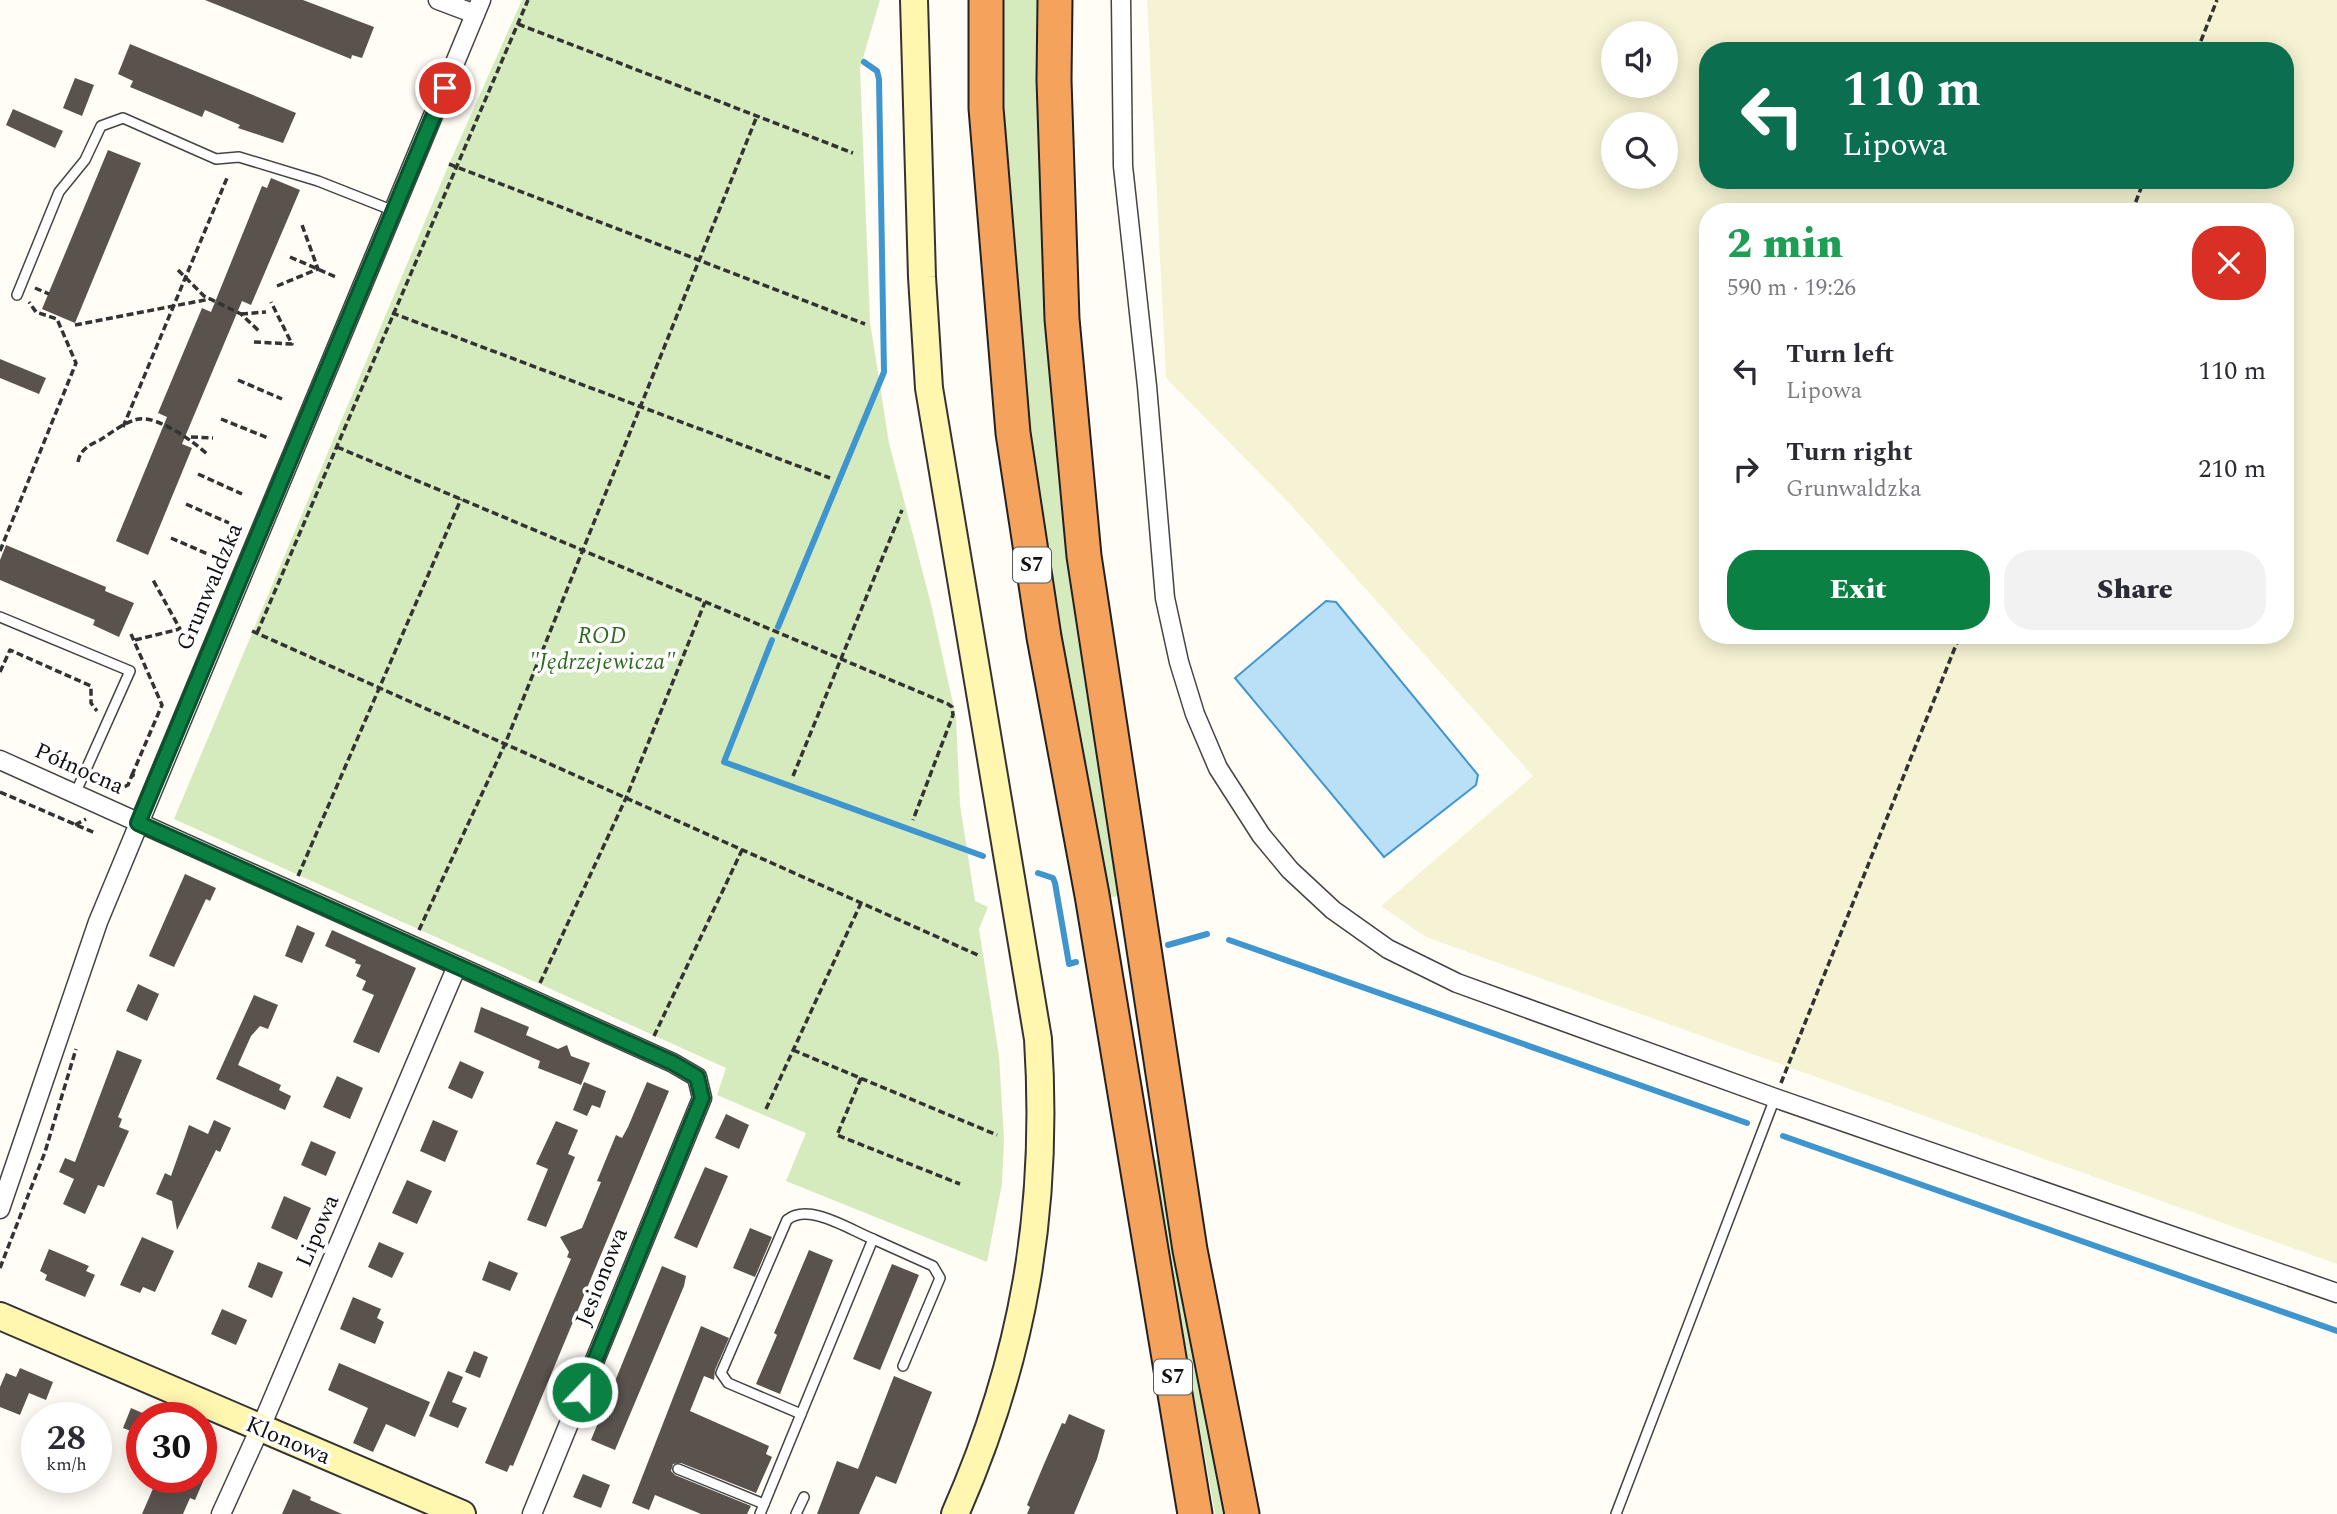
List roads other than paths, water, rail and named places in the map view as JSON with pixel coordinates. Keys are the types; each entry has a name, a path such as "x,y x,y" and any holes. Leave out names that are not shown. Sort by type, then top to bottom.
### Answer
{"highway":[{"name":"S7","path":"986,0 986,108 1013,433 1044,637 1092,895 1195,1514"},
{"name":"S7","path":"1055,0 1054,79 1062,319 1084,556 1190,1250 1242,1514"}],"street":[{"path":"438,0 478,7"},
{"path":"914,0 922,277 929,388 1038,1039 1042,1113 1038,1216 1025,1304 1002,1390 981,1453 956,1514"},
{"path":"1121,0 1123,166 1147,386 1165,598 1179,662 1195,714 1218,768 1261,835 1290,870 1332,910 1388,949 1457,983 1775,1098 2337,1293"},
{"name":"Grunwaldzka","path":"1,1204 98,922 478,7"},
{"name":"Północna","path":"0,761 138,823"},
{"path":"138,823 457,966"},
{"name":"Jesionowa","path":"457,966 673,1063 697,1077 702,1098 532,1514"},
{"name":"Lipowa","path":"221,1514 260,1429 457,966"},
{"name":"Klonowa","path":"0,1316 462,1514"}],"lane":[{"path":"18,295 59,192 85,160 101,126 123,118 216,159 239,157 318,181 394,211"},
{"path":"0,617 130,671 75,794"},
{"path":"1616,1514 1775,1098"},
{"path":"801,1415 728,1383 721,1373 788,1220 795,1213 810,1213 933,1266 940,1278 903,1366"},
{"path":"678,1469 762,1509 873,1239"},
{"path":"796,1514 804,1497"}],"water":[{"path":"1326,601 1336,602 1478,775 1476,785 1384,857 1235,678"}],"waterway":[{"path":"778,627 884,372 879,79 877,71 864,62"},
{"path":"772,640 724,762 983,856"},
{"path":"1038,873 1053,878 1069,964 1076,962"},
{"path":"1168,945 1207,934"},
{"path":"1229,940 1747,1123"},
{"path":"1783,1136 2337,1331"}],"park label":[{"name":"ROD \"Jędrzejewicza\"","path":"602,649"}]}
